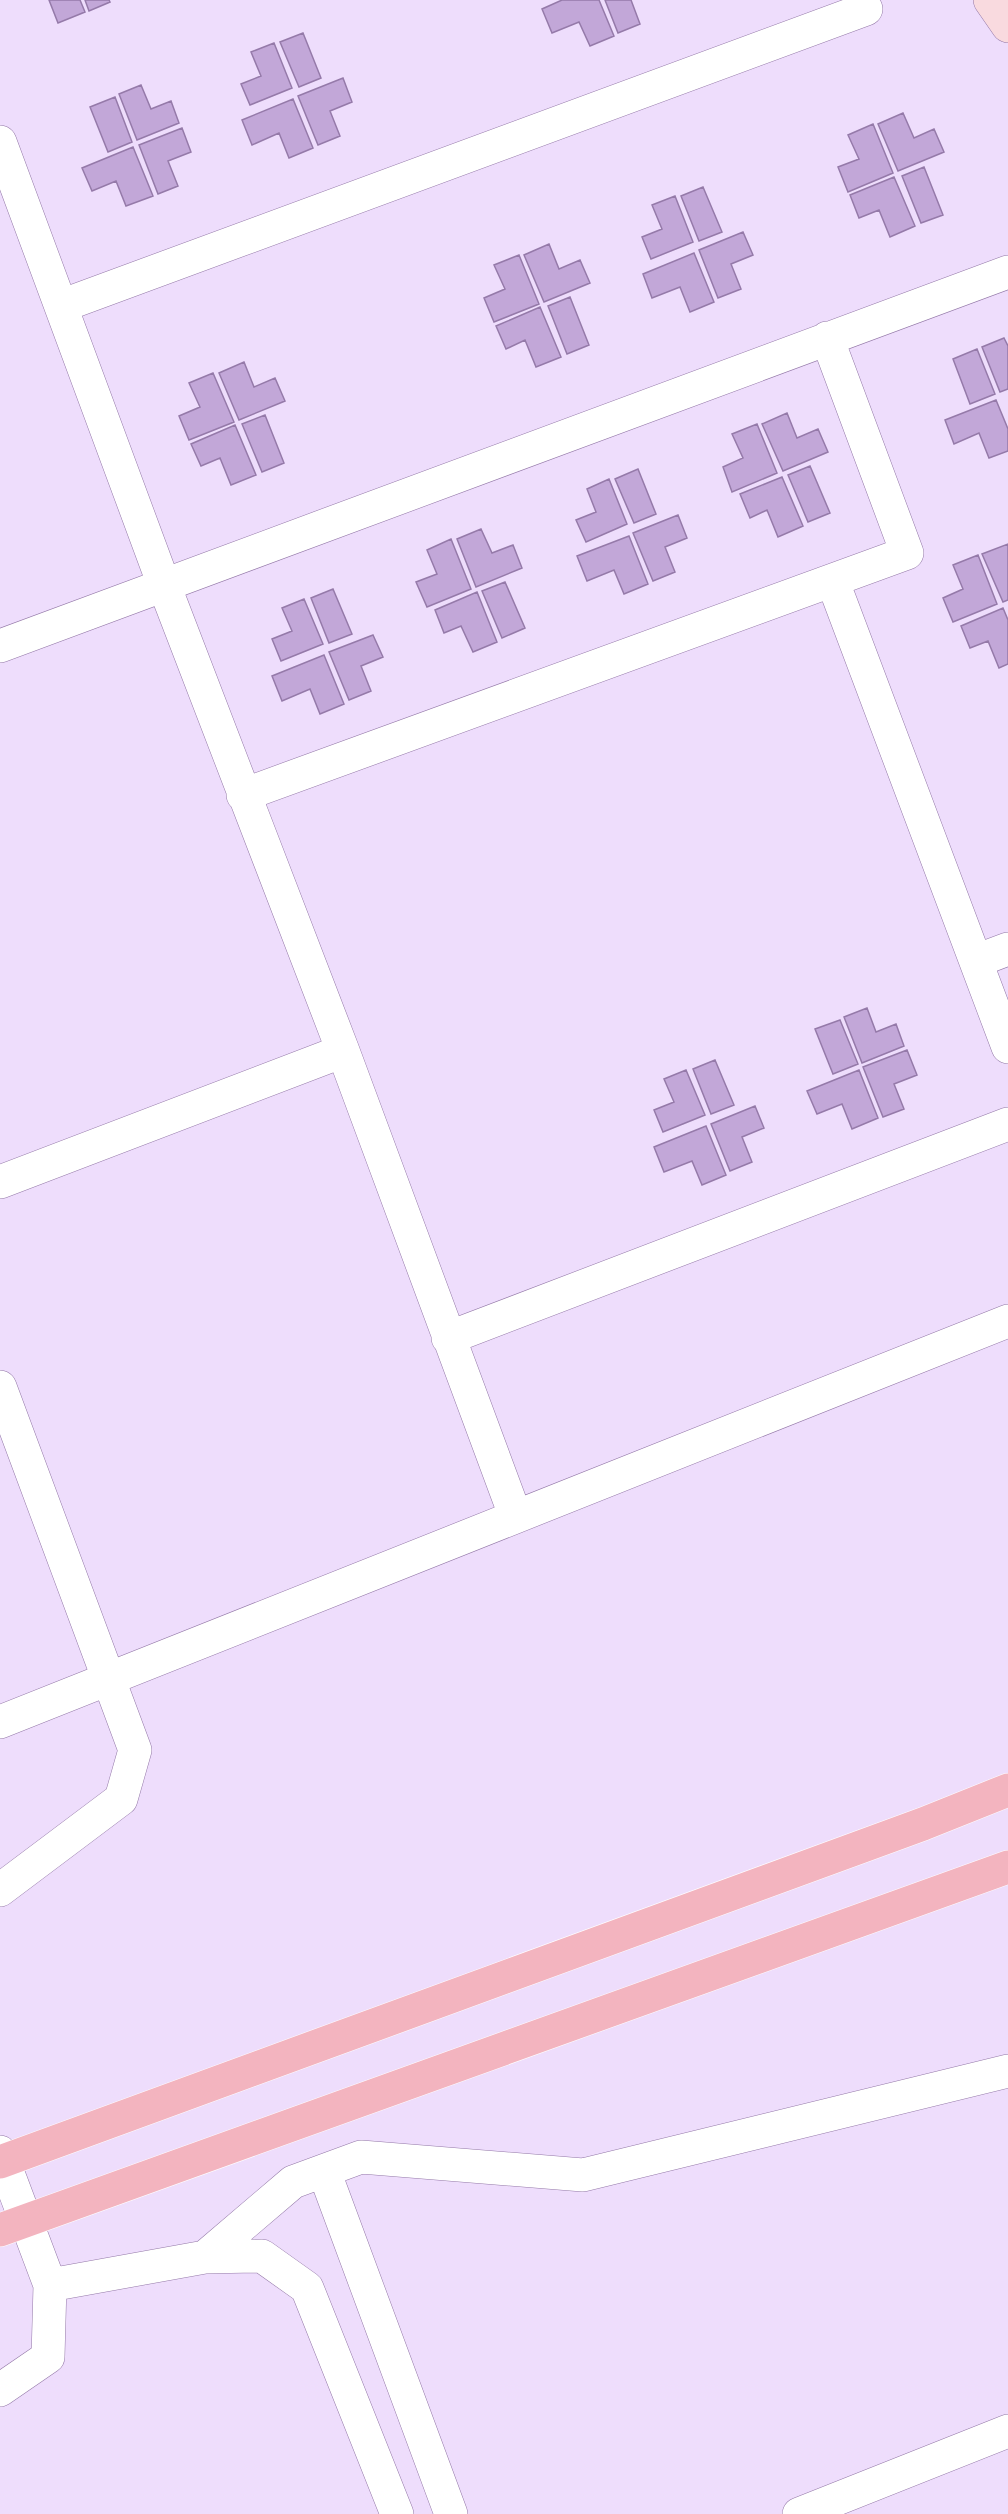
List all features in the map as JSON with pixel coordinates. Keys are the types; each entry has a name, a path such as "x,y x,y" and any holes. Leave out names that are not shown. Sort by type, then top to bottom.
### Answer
{"main road":[{"path":"1,2158 901,1833 1008,1790"},
{"path":"13,2225 1008,1867"}],"street":[{"path":"990,0 1008,26"},
{"path":"61,306 866,9"},
{"path":"0,142 164,585 343,1051 515,1515"},
{"path":"0,646 1008,272"},
{"path":"243,795 833,582 907,553 827,338"},
{"path":"833,582 1008,1047"},
{"path":"976,961 1008,949"},
{"path":"0,1182 343,1051"},
{"path":"448,1338 1008,1125"},
{"path":"0,1722 515,1515 1008,1321"},
{"path":"0,1387 135,1750 121,1799 0,1890"},
{"path":"205,2257 293,2182 361,2157 583,2175 1008,2071"},
{"path":"0,2390 48,2357 50,2284 13,2225 1,2158"},
{"path":"324,2171 451,2514"},
{"path":"50,2284 205,2257 262,2256 307,2288 397,2514"},
{"path":"799,2514 1008,2431"}],"building":[{"path":"49,0 80,0 85,12 58,23"},
{"path":"85,0 109,0 110,2 89,11"},
{"path":"562,0 599,0 614,36 590,46 579,22 552,33 542,9"},
{"path":"605,0 631,0 640,24 618,33"},
{"path":"303,33 321,78 299,87 280,42"},
{"path":"274,43 292,88 250,105 241,84 261,76 251,52"},
{"path":"343,78 352,102 330,111 340,136 318,145 298,96"},
{"path":"141,85 151,109 171,101 179,123 137,140 119,94"},
{"path":"115,97 132,142 108,152 90,107"},
{"path":"293,99 313,148 289,158 279,133 252,145 242,120"},
{"path":"903,113 914,138 934,129 944,152 898,171 878,124"},
{"path":"873,124 893,173 848,192 838,167 859,159 848,135"},
{"path":"182,128 191,152 168,161 178,186 158,194 139,145"},
{"path":"133,147 153,196 126,206 116,181 92,191 82,168"},
{"path":"924,167 943,215 921,223 902,176"},
{"path":"894,177 915,226 890,237 879,210 859,218 850,195"},
{"path":"703,187 722,232 699,241 681,196"},
{"path":"675,196 693,242 651,259 642,237 662,229 652,205"},
{"path":"743,232 753,255 731,264 741,289 718,298 699,250"},
{"path":"549,244 559,269 580,260 590,283 544,302 524,255"},
{"path":"694,253 714,302 690,312 680,287 652,298 643,274"},
{"path":"519,255 539,304 494,322 484,298 505,289 494,265"},
{"path":"570,297 589,345 567,354 548,306"},
{"path":"540,307 561,357 536,367 525,340 506,349 496,326"},
{"path":"1004,338 1008,346 1008,389 1000,392 982,347"},
{"path":"977,349 995,394 970,404 953,359"},
{"path":"244,362 254,387 275,378 285,401 239,420 219,373"},
{"path":"213,373 234,422 189,440 179,416 200,407 189,383"},
{"path":"996,400 1008,429 1008,451 989,458 979,433 954,444 945,420"},
{"path":"787,413 797,438 818,429 828,452 783,471 762,424"},
{"path":"265,415 284,463 262,472 242,424"},
{"path":"757,424 777,473 732,492 723,467 743,458 732,434"},
{"path":"235,425 256,475 231,485 220,458 201,466 191,444"},
{"path":"810,466 830,513 808,522 788,475"},
{"path":"638,469 656,514 634,523 615,479"},
{"path":"782,477 803,526 778,537 767,510 750,518 740,494"},
{"path":"609,479 627,524 586,542 576,520 596,512 587,489"},
{"path":"678,515 687,538 665,547 675,572 653,581 633,533"},
{"path":"481,529 492,553 513,545 522,568 476,587 457,539"},
{"path":"629,536 648,584 624,594 614,570 587,581 577,556"},
{"path":"451,539 471,589 427,607 416,582 437,574 427,550"},
{"path":"1008,544 1008,600 1003,602 982,554"},
{"path":"978,555 997,604 953,622 943,598 963,589 953,565"},
{"path":"505,582 525,628 502,638 482,591"},
{"path":"333,589 352,634 329,643 311,598"},
{"path":"477,592 497,642 473,652 461,626 444,633 435,610"},
{"path":"304,599 323,644 281,661 272,639 292,631 282,608"},
{"path":"1003,608 1008,620 1008,664 999,668 988,641 970,648 961,626"},
{"path":"373,635 383,657 361,666 371,691 349,700 329,652"},
{"path":"324,655 344,704 320,714 310,689 282,701 272,676"},
{"path":"867,1008 876,1032 896,1024 904,1046 862,1063 844,1017"},
{"path":"840,1020 858,1064 833,1074 815,1029"},
{"path":"907,1050 917,1075 894,1084 904,1109 883,1117 863,1067"},
{"path":"715,1060 734,1105 711,1114 693,1069"},
{"path":"686,1070 705,1115 663,1132 654,1110 674,1102 664,1079"},
{"path":"859,1070 878,1118 852,1129 842,1104 817,1114 807,1091"},
{"path":"755,1106 764,1128 742,1137 752,1162 730,1171 711,1124"},
{"path":"706,1126 726,1175 702,1185 692,1161 664,1172 654,1147"}]}
